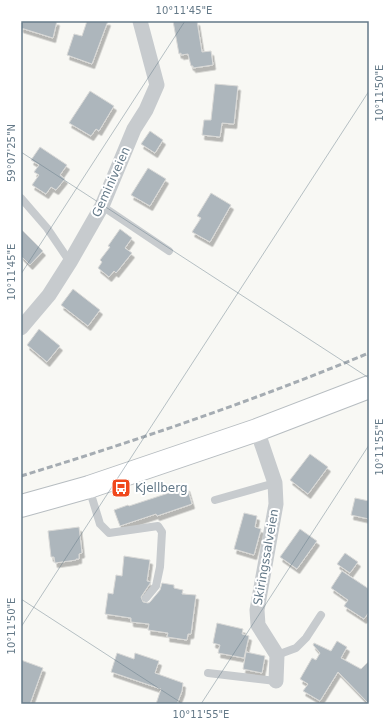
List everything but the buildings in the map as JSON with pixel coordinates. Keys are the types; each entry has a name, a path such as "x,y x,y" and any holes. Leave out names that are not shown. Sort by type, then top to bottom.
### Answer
{"main road":[{"path":"21,506 89,487 257,430 369,387"}],"street":[{"name":"Geminiveien","path":"21,328 49,296 102,206 134,129 146,110 157,85 140,21"},
{"name":"Skiringssalveien","path":"257,430 276,483 276,504 257,610 258,625 277,655"},
{"path":"276,681 277,655"}],"lane":[{"path":"21,198 47,228 70,262"},
{"path":"102,206 169,251"},
{"path":"215,500 276,483"},
{"path":"89,487 100,524 109,533 158,526 162,532 160,567 156,586 146,598"},
{"path":"277,655 296,648 306,638 321,615"},
{"path":"208,673 276,681"}],"railway":[{"path":"21,476 196,419 369,353"}],"place":[{"name":"Kjellberg","path":"121,488"}]}
